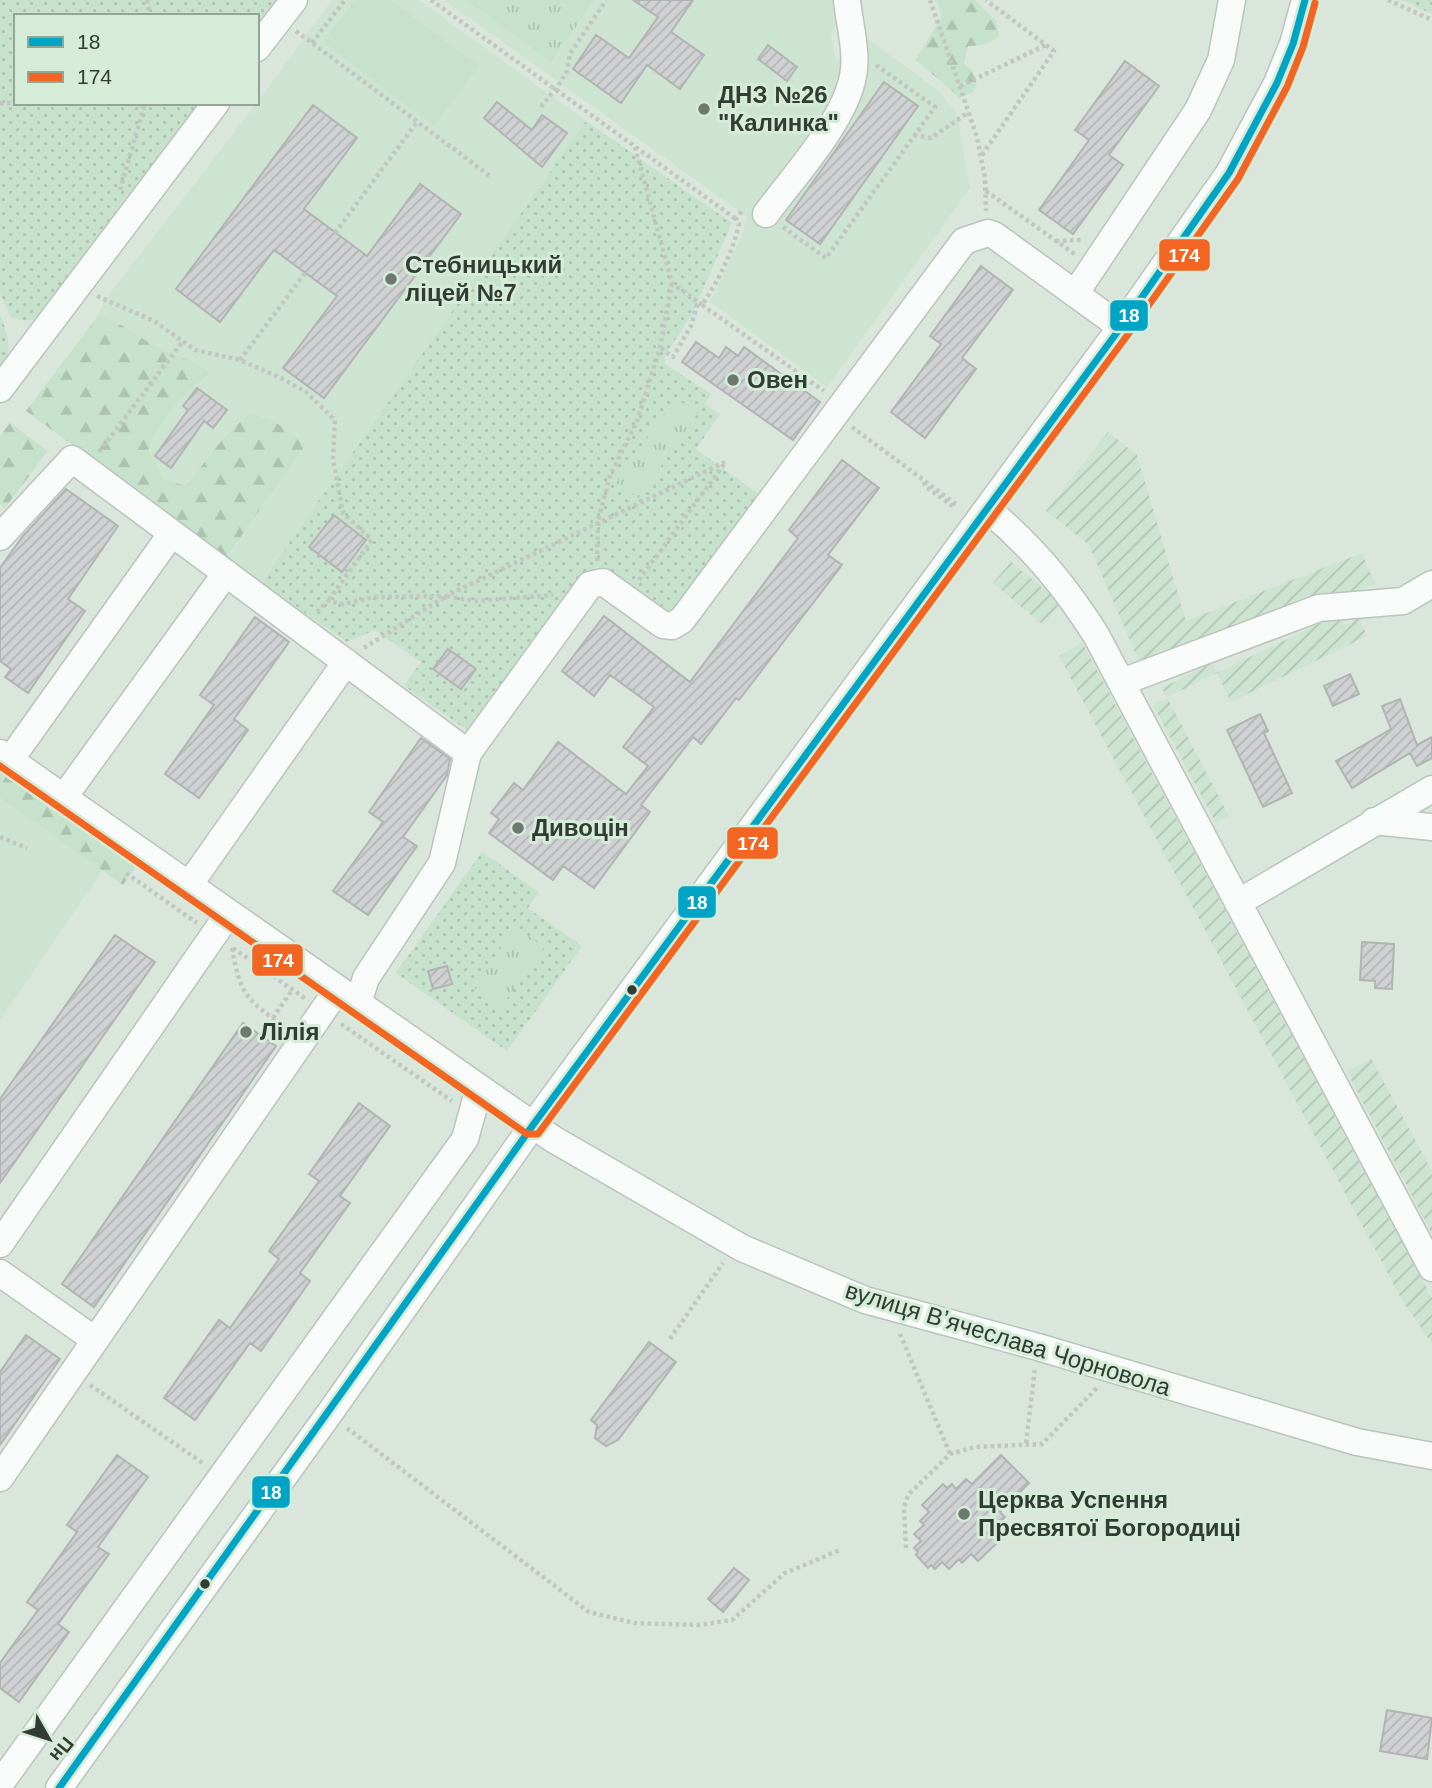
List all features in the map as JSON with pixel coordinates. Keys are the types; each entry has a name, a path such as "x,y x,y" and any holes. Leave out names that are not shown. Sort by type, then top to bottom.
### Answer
{"street":[{"path":"259,45 293,0"},
{"path":"758,207 836,116 853,76 847,0"},
{"path":"1075,294 1180,141 1213,81 1226,39 1232,0"},
{"path":"59,1788 329,1414 533,1125 1121,327 1229,173 1256,126 1293,44 1305,0"},
{"path":"0,389 214,105"},
{"path":"0,1478 323,1011 348,996 366,978 442,863 468,753 594,587 626,598 663,625 672,626 682,620 957,247 972,237 988,233 1012,247 1121,327"},
{"path":"0,537 72,458 468,753"},
{"path":"987,509 1024,539 1067,589 1122,682 1432,1268"},
{"path":"5,756 172,533"},
{"path":"64,797 226,573"},
{"path":"1122,682 1319,608 1403,601 1432,584"},
{"path":"189,885 346,662"},
{"name":"вулиця Вʼячеслава Чорновола","path":"5,756 533,1125 736,1245 865,1300 1038,1347 1357,1442 1432,1456"},
{"path":"1240,902 1432,789"},
{"path":"1374,821 1432,827"},
{"path":"0,1244 223,941 229,912"},
{"path":"0,1784 465,1139 479,1088"},
{"path":"0,1273 95,1340"}],"path":[{"path":"312,43 345,0"},
{"path":"431,0 739,223 737,234 713,288 700,303 691,326 673,357 660,348"},
{"path":"541,107 567,71 569,54 606,0"},
{"path":"930,0 982,155 988,233"},
{"path":"982,155 1054,51 986,0"},
{"path":"1388,0 1432,20"},
{"path":"290,26 489,176"},
{"path":"960,86 1046,45"},
{"path":"736,219 758,207 826,258 935,107 852,48"},
{"path":"118,194 144,105"},
{"path":"914,135 931,138 969,112"},
{"path":"335,233 417,122"},
{"path":"328,601 343,604 375,597 446,596 474,601 594,587 598,521 610,476 637,421 660,348 672,283 634,146"},
{"path":"985,191 1093,268"},
{"path":"1012,247 1056,241 1115,238"},
{"path":"240,360 305,273"},
{"path":"672,283 838,409 956,507"},
{"path":"104,301 154,321 195,350 240,360 306,392 335,420 333,458 343,513 372,540 328,601 299,627"},
{"path":"72,458 97,455 183,341"},
{"path":"346,662 376,639 446,596 725,462 626,598"},
{"path":"0,837 27,848"},
{"path":"123,871 473,1116"},
{"path":"223,941 248,1000 304,1040"},
{"path":"273,1018 292,989"},
{"path":"670,1339 736,1245"},
{"path":"890,1307 950,1454"},
{"path":"1026,1443 1038,1347"},
{"path":"906,1548 904,1507 908,1495 950,1454 975,1447 1042,1444 1115,1370"},
{"path":"92,1386 222,1476"},
{"path":"329,1414 589,1612 634,1623 698,1625 732,1620 785,1573 840,1550"}],"shaded area":[{"name":"Стебницький ліцей №7","path":"332,0 419,0 620,145 337,477 260,583 26,411 98,316 104,301 255,105 259,105 259,100"},
{"path":"444,0 840,0 842,13 831,35 836,60 868,39 938,90 957,115 970,188 827,387 710,302 740,239 747,217"},
{"path":"1108,432 1137,455 1186,621 1362,553 1375,584 1198,649 1140,664 1089,545 1046,511"},
{"path":"1011,562 1061,603 1043,625 993,583"},
{"path":"1339,614 1345,625 1359,618 1367,636 1231,702 1217,673"},
{"path":"1082,642 1432,1298 1432,1344 1402,1300 1059,656"},
{"path":"1212,663 1217,673 1167,697 1229,816 1216,823 1153,705 1167,698 1162,688"},
{"path":"0,798 103,870 0,1020"},
{"path":"1371,1058 1432,1171 1432,1234 1347,1072"}],"green space":[{"path":"0,0 282,0 259,30 259,14 14,14 14,105 203,105 46,314 28,320 10,316 0,293"},
{"path":"355,0 391,0 479,66 434,126 323,42"},
{"path":"466,0 595,0 551,62"},
{"path":"936,0 975,0 996,21 999,35 995,39 985,44 968,46 964,63 973,71 977,85 973,92 960,98 916,60 942,15"},
{"path":"1402,0 1432,0 1432,14"},
{"path":"586,121 732,223 692,315 666,353 665,364 711,394 705,404 720,414 696,449 761,496 674,617 597,566 474,735 404,686 421,662 375,630 347,642 261,583"},
{"path":"0,315 6,330 9,354 0,377"},
{"path":"98,316 123,326 161,349 192,361 210,373 173,408 153,439 148,452 164,479 186,486 221,441 249,413 274,421 306,445 226,557 26,411"},
{"path":"675,398 698,413 639,498 616,483"},
{"path":"10,423 48,451 5,508 0,504 0,436"},
{"path":"0,763 141,860 123,885 0,798"},
{"path":"482,852 539,892 528,908 582,946 507,1051 396,973"},
{"path":"516,927 544,947 501,1007 473,987"}],"building":[{"path":"633,0 693,0 671,32 704,55 680,89 647,65 621,103 573,69 596,35 629,58 658,17"},
{"path":"768,45 797,67 787,81 758,59"},
{"path":"1125,61 1159,86 1109,155 1123,165 1073,234 1039,210 1089,140 1075,130"},
{"path":"884,82 918,106 820,244 786,220"},
{"path":"497,102 532,130 542,115 567,133 542,167 484,118"},
{"path":"313,105 357,138 304,209 367,256 420,184 461,214 324,398 283,368 337,296 274,250 220,322 176,289"},
{"path":"981,266 1013,290 962,358 976,369 925,438 891,412 941,344 930,336"},
{"path":"696,342 719,358 726,347 738,356 744,347 820,402 793,440 682,362"},
{"path":"197,388 227,410 213,428 204,421 171,468 155,456 188,410 183,406"},
{"path":"842,460 879,488 828,555 842,565 739,700 736,698 701,744 693,737 641,805 650,812 594,888 563,866 553,880 489,833 499,819 491,813 514,783 523,790 558,742 626,794 648,766 623,747 654,707 610,675 594,696 562,671 604,616 690,682 798,538 789,530"},
{"path":"66,489 118,526 68,599 85,611 28,693 5,677 11,669 0,661 0,568 23,536"},
{"path":"334,515 366,540 342,572 309,547"},
{"path":"255,617 289,642 234,719 248,730 199,798 165,774 214,705 200,695"},
{"path":"448,649 476,669 461,689 433,669"},
{"path":"1350,674 1359,694 1333,706 1324,686"},
{"path":"1400,699 1417,745 1432,737 1432,758 1417,766 1410,753 1352,788 1336,761 1391,729 1382,706"},
{"path":"1260,714 1268,731 1264,733 1292,793 1263,807 1227,730"},
{"path":"421,738 450,759 447,775 403,837 417,846 368,915 333,891 383,822 369,812"},
{"path":"115,935 155,962 0,1183 0,1099"},
{"path":"1362,942 1394,944 1392,989 1375,988 1375,981 1360,980"},
{"path":"447,966 452,984 433,989 428,971"},
{"path":"243,1023 276,1046 94,1307 62,1284"},
{"path":"359,1103 390,1126 340,1196 350,1203 300,1273 310,1281 261,1351 250,1343 195,1420 164,1398 219,1320 230,1328 279,1259 269,1251 319,1181 309,1174"},
{"path":"26,1335 60,1359 0,1445 0,1372"},
{"path":"649,1342 676,1362 618,1440 606,1446 595,1438 597,1425 591,1420"},
{"path":"117,1455 148,1477 98,1547 109,1554 58,1624 69,1632 19,1702 0,1688 0,1663 38,1610 27,1602 77,1532 67,1525"},
{"name":"Церква Успення Пресвятої Богородиці","path":"1001,1455 1029,1483 1000,1512 1005,1517 995,1527 1000,1532 995,1536 999,1541 978,1561 971,1554 962,1563 959,1559 949,1569 942,1562 935,1569 931,1565 928,1568 916,1555 918,1552 914,1548 921,1541 914,1534 924,1525 920,1521 929,1512 922,1505 943,1484 947,1488 952,1484 956,1489 966,1479 972,1484"},
{"path":"734,1568 749,1580 723,1612 708,1599"},
{"path":"1387,1710 1432,1718 1427,1759 1380,1751"}],"transit line":[{"name":"18","path":"59,1788 533,1125 1121,327 1229,173 1277,83 1293,44 1305,0"},
{"name":"174","path":"0,766 527,1134 538,1134 1129,333 1238,179 1287,87 1303,47 1315,3"}],"place":[{"name":"ДНЗ №26 \"Калинка\"","path":"704,109"},
{"name":"Стебницький ліцей №7","path":"391,279"},
{"name":"Овен","path":"733,380"},
{"name":"Дивоцін","path":"518,828"},
{"name":"Лілія","path":"246,1032"},
{"name":"Церква Успення Пресвятої Богородиці","path":"964,1514"}]}
